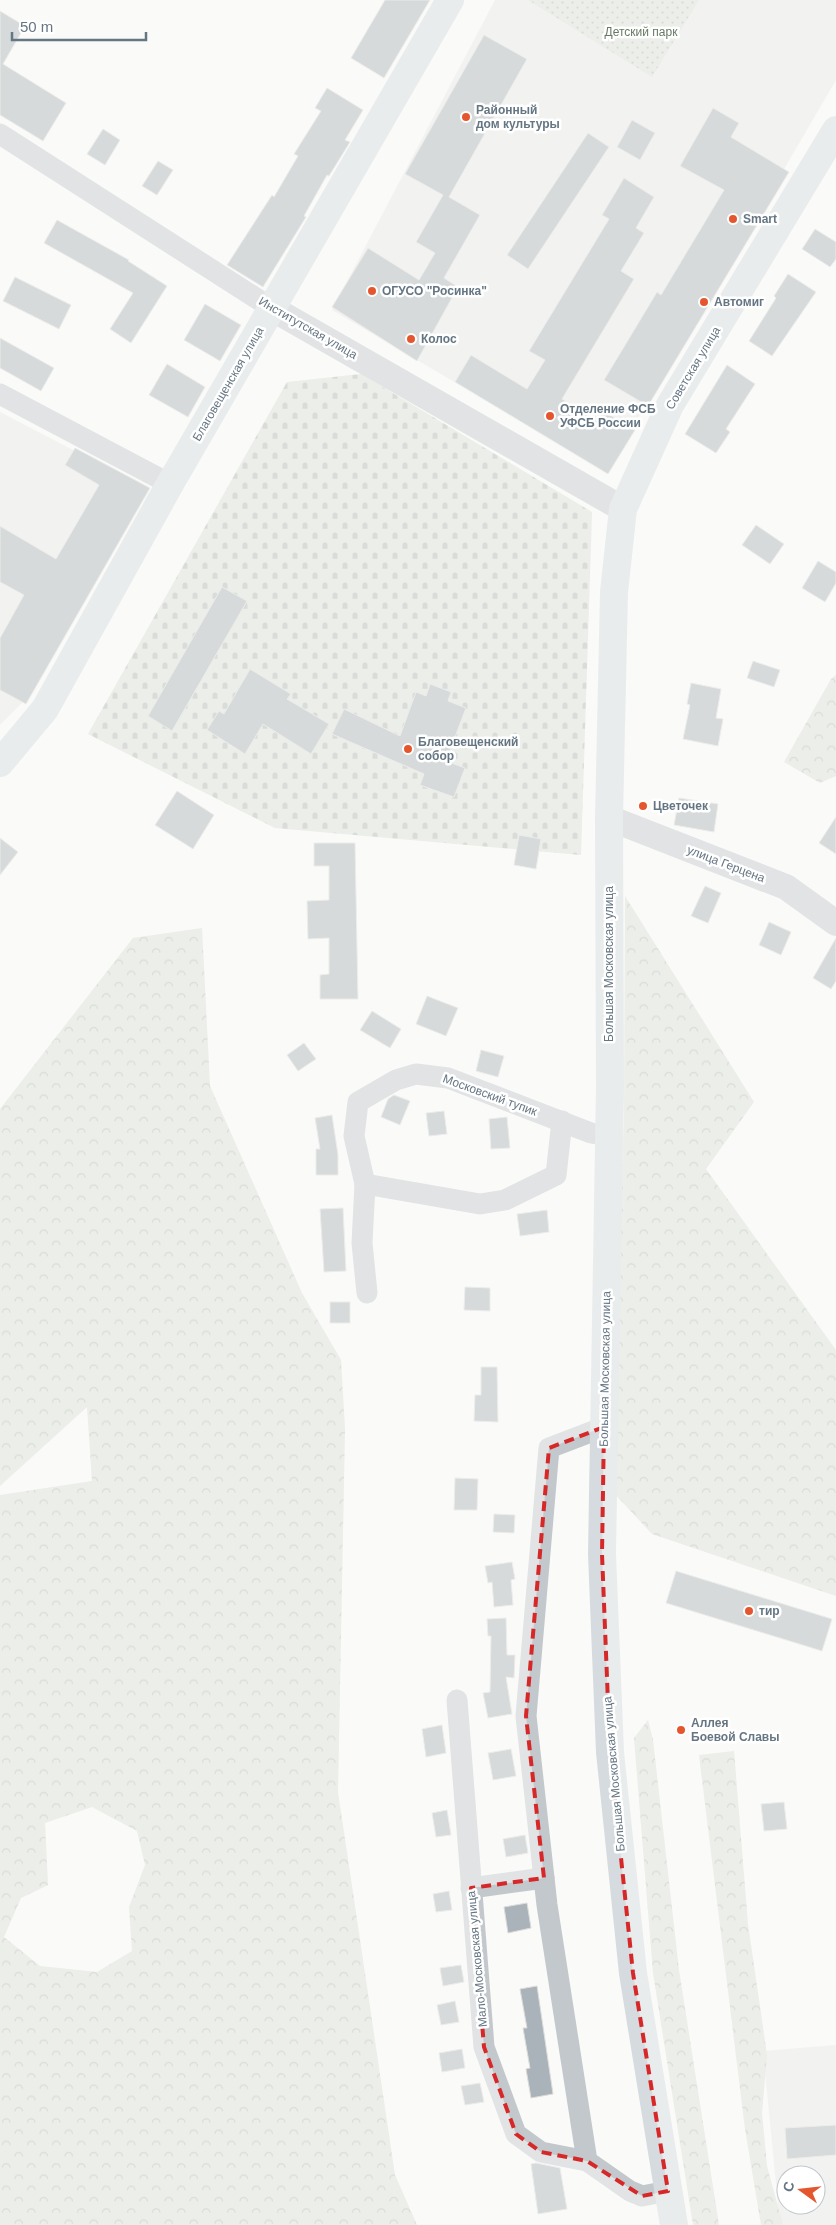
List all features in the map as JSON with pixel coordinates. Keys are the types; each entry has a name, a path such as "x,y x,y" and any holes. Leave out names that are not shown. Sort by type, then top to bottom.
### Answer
{"main road":[{"name":"Благовещенская улица","path":"0,763 45,709 170,484 273,309 450,0"},
{"name":"Советская улица","path":"623,509 670,405 836,130"},
{"name":"Большая Московская улица","path":"623,509 614,592 609,818 609,1136 602,1554 610,1752 633,1973 674,2225"}],"street":[{"name":"Институтская улица","path":"0,134 273,309 623,509"},
{"path":"0,394 170,484"},
{"name":"улица Герцена","path":"609,818 786,887 836,923"},
{"name":"Московский тупик","path":"367,1293 362,1244 365,1184 354,1136 358,1102 403,1078 416,1074 448,1078 591,1133 609,1136"},
{"path":"365,1184 480,1204 504,1200 556,1175 562,1121"},
{"path":"604,1427 548,1448 526,1716 544,1878 587,2161 630,2191 642,2196 668,2191"},
{"name":"Мало-Московская улица","path":"457,1700 484,2047 516,2134 540,2152 587,2161"},
{"path":"471,1888 544,1878"}],"highlighted area":[{"path":"604,1427 602,1554 610,1752 633,1973 668,2191 642,2196 587,2161 541,2152 516,2134 484,2047 471,1888 544,1878 526,1716 549,1448"}],"shaded area":[{"path":"495,0 836,0 836,80 607,472 332,310"},
{"path":"0,412 144,487 33,692 0,725"},
{"path":"836,2045 836,2225 780,2225 779,2215 826,2215 826,2165 776,2165 776,2184 763,2051"}],"green space":[{"name":"Детский парк","path":"528,0 699,0 652,77"},
{"path":"361,374 592,512 581,855 275,828 88,734 287,382"},
{"path":"836,675 836,776 820,783 784,762 831,679"},
{"path":"625,896 754,1102 706,1169 836,1350 836,1596 652,1534 612,1491 624,1115"},
{"path":"202,928 210,1086 302,1293 341,1360 345,1429 338,1792 395,2175 417,2225 0,2225 0,1495 92,1481 87,1407 0,1486 0,1109 133,938","holes":["92,1807 137,1831 145,1865 129,1907 132,1951 97,1972 40,1966 4,1937 21,1898 48,1885 45,1823"]},
{"path":"648,1720 653,1740 679,1970 719,2225 693,2225 653,1973 634,1738"},
{"path":"734,1751 748,1924 767,2055 762,2113 767,2166 776,2199 776,2215 780,2215 783,2225 761,2225 745,2129 699,1755"}],"building":[{"path":"385,0 430,0 384,78 351,58"},
{"path":"0,11 25,26 3,64 66,103 43,141 0,115"},
{"path":"484,35 527,59 449,197 480,215 444,278 458,287 417,361 332,307 368,248 419,280 435,253 416,242 443,195 405,174"},
{"path":"327,88 363,110 345,140 350,142 329,176 327,175 304,216 306,217 263,287 227,265 272,195 274,197 298,156 294,154 321,111 315,108"},
{"path":"713,108 739,123 731,137 789,172 648,406 604,380 657,292 661,295 724,190 680,166"},
{"path":"632,120 655,133 640,160 617,147"},
{"path":"103,129 120,140 105,165 87,154"},
{"path":"588,133 609,147 528,269 507,255"},
{"path":"158,161 173,170 157,195 142,186"},
{"path":"624,178 654,197 636,228 644,233 621,271 634,279 562,399 597,421 603,411 635,430 608,474 455,382 471,355 527,389 545,360 529,351 609,219 602,215"},
{"path":"57,220 129,260 167,286 131,343 110,329 133,293 44,243"},
{"path":"815,229 836,242 836,259 830,267 802,249"},
{"path":"788,274 816,292 772,356 749,341 776,298 774,296"},
{"path":"15,277 71,305 59,329 3,301"},
{"path":"205,304 241,325 220,361 184,340"},
{"path":"0,338 54,368 41,391 0,368"},
{"path":"167,364 205,387 188,417 149,395"},
{"path":"727,365 755,384 726,429 730,432 716,453 685,434"},
{"path":"75,448 150,488 26,704 0,690 0,638 24,595 0,582 0,526 56,559 99,485 65,465"},
{"path":"756,525 784,544 770,564 742,545"},
{"path":"818,561 836,572 836,583 825,602 802,588"},
{"path":"222,587 247,601 172,731 148,716"},
{"path":"753,661 780,670 774,687 747,678"},
{"path":"250,669 291,694 287,699 329,724 311,754 263,724 245,754 207,730 219,711 224,714"},
{"path":"691,683 721,689 716,718 723,719 718,746 683,739 690,705 687,704"},
{"name":"Благовещенский собор","path":"430,684 451,692 448,701 466,708 446,761 465,768 454,797 420,785 424,774 332,734 344,709 400,736 416,692 426,696"},
{"path":"177,791 214,815 193,849 155,825"},
{"path":"679,798 718,804 714,832 674,825"},
{"path":"836,817 836,854 819,843"},
{"path":"519,835 541,839 536,869 514,865"},
{"path":"0,838 18,852 0,875"},
{"path":"314,843 355,843 358,999 320,999 320,975 329,974 329,938 308,939 307,901 329,900 329,866 314,866"},
{"path":"705,886 721,893 708,923 691,916"},
{"path":"769,922 791,932 781,955 759,945"},
{"path":"836,938 836,981 831,989 813,978"},
{"path":"427,996 458,1008 446,1036 416,1024"},
{"path":"372,1011 401,1029 390,1048 360,1030"},
{"path":"304,1043 316,1059 298,1071 287,1055"},
{"path":"481,1050 504,1056 498,1077 476,1071"},
{"path":"394,1095 410,1101 400,1125 381,1117 388,1099"},
{"path":"444,1111 447,1134 429,1136 426,1113"},
{"path":"332,1115 338,1155 338,1175 316,1175 316,1149 320,1149 315,1118"},
{"path":"507,1117 510,1148 491,1149 489,1119"},
{"path":"343,1208 346,1271 324,1272 320,1209"},
{"path":"547,1210 549,1232 520,1236 517,1214"},
{"path":"465,1287 490,1288 490,1311 464,1310"},
{"path":"330,1302 350,1302 350,1323 330,1323"},
{"path":"481,1367 497,1367 498,1422 474,1421 475,1395 481,1395"},
{"path":"455,1478 478,1479 477,1510 454,1510"},
{"path":"494,1514 515,1515 514,1533 493,1532"},
{"path":"512,1562 515,1579 511,1580 513,1605 494,1607 492,1582 488,1583 485,1566"},
{"name":"тир","path":"676,1571 832,1619 822,1651 666,1603"},
{"path":"506,1618 507,1655 515,1655 514,1678 506,1677 512,1714 488,1718 483,1693 490,1692 491,1636 488,1636 487,1619"},
{"path":"442,1725 446,1753 426,1757 422,1729"},
{"path":"511,1749 516,1776 493,1780 488,1753"},
{"path":"784,1802 787,1829 764,1831 761,1804"},
{"path":"447,1810 451,1835 436,1837 432,1813"},
{"path":"525,1835 528,1853 506,1857 503,1839"},
{"path":"449,1891 452,1910 436,1912 433,1894"},
{"path":"527,1903 531,1928 508,1933 504,1907"},
{"path":"461,1965 464,1982 443,1986 440,1968"},
{"path":"537,1986 553,2094 531,2098 526,2069 530,2068 523,2028 527,2028 520,1989"},
{"path":"455,2001 459,2022 441,2025 437,2005"},
{"path":"462,2049 465,2068 442,2072 439,2053"},
{"path":"480,2083 484,2102 465,2105 461,2086"},
{"path":"836,2125 836,2155 787,2159 785,2128"},
{"path":"536,2163 560,2168 567,2209 538,2214 531,2164"}],"place":[{"name":"Районный дом культуры","path":"466,117"},
{"name":"Smart","path":"733,219"},
{"name":"ОГУСО \"Росинка\"","path":"372,291"},
{"name":"Автомиг","path":"704,302"},
{"name":"Колос","path":"411,339"},
{"name":"Отделение ФСБ УФСБ России","path":"550,416"},
{"name":"Благовещенский собор","path":"408,749"},
{"name":"Цветочек","path":"643,806"},
{"name":"тир","path":"749,1611"},
{"name":"Аллея Боевой Славы","path":"681,1730"}]}
